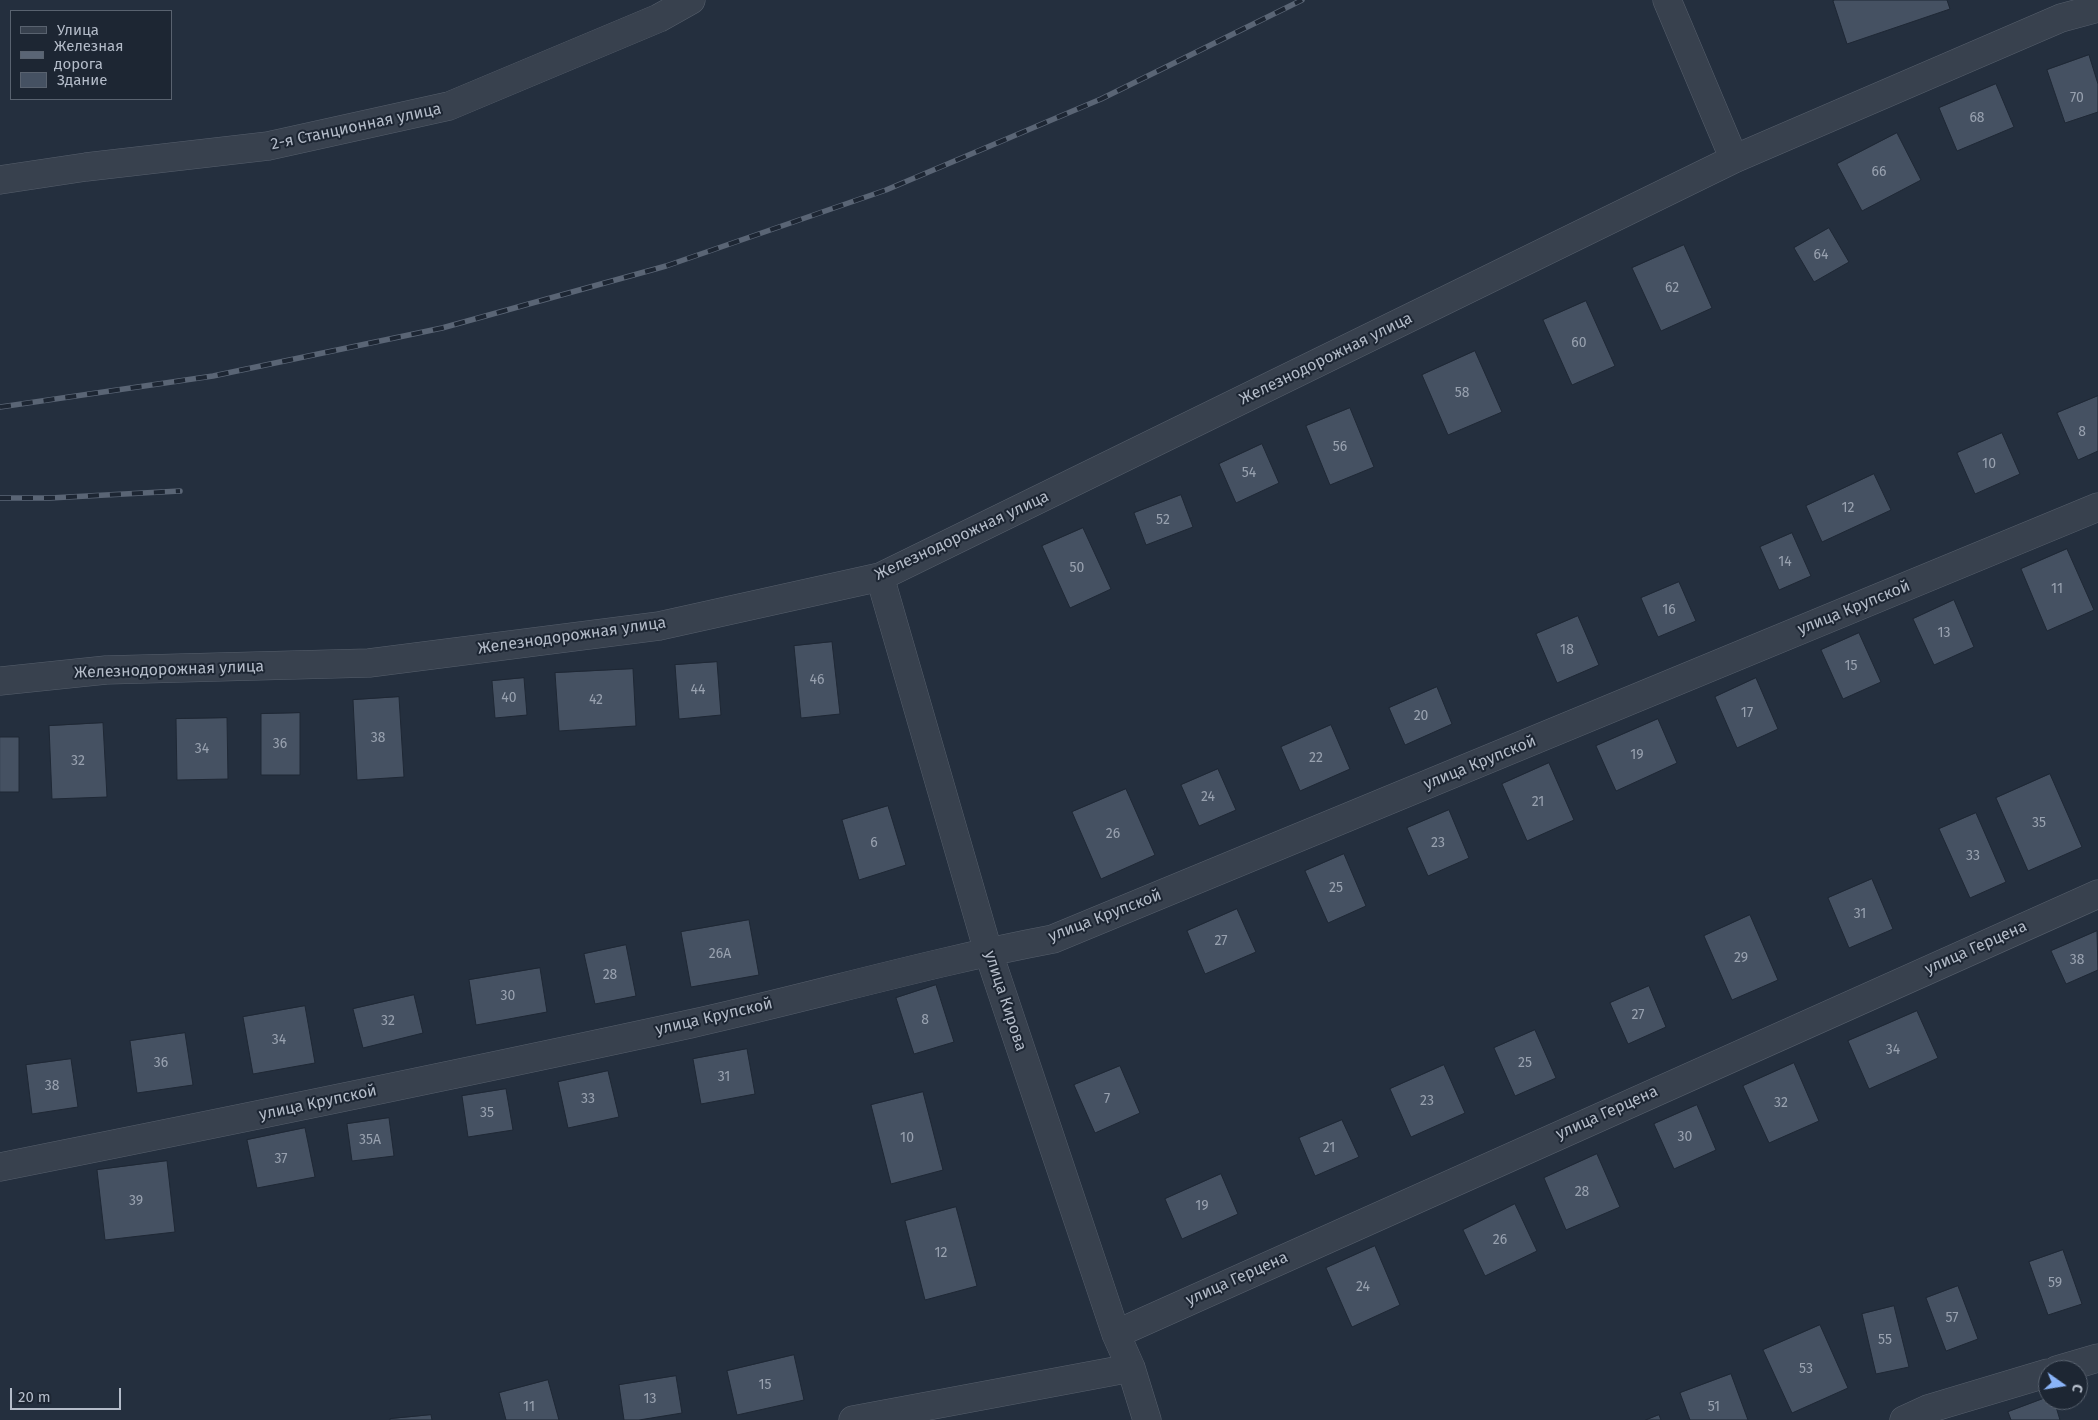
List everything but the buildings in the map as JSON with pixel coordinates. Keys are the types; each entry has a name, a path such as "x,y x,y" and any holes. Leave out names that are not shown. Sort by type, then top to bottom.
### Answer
{"street":[{"name":"2-я Станционная улица","path":"0,180 86,167 268,146 449,106 659,18 691,0"},
{"path":"1667,0 1734,159"},
{"name":"Железнодорожная улица","path":"0,681 106,670 369,663 659,626 880,578 1734,159 2061,18 2098,8"},
{"name":"улица Крупской","path":"0,1167 270,1113 693,1023 988,951 1053,939 2098,507"},
{"name":"улица Кирова","path":"880,578 988,951 1116,1334 1131,1368 1147,1420"},
{"name":"улица Герцена","path":"1116,1334 2098,894"},
{"path":"853,1420 1131,1368"},
{"path":"1904,1420 1928,1408 2038,1376"}],"railway":[{"path":"0,407 213,376 442,328 666,266 886,190 1101,99 1302,0"},
{"path":"0,498 50,498 180,491"}]}
